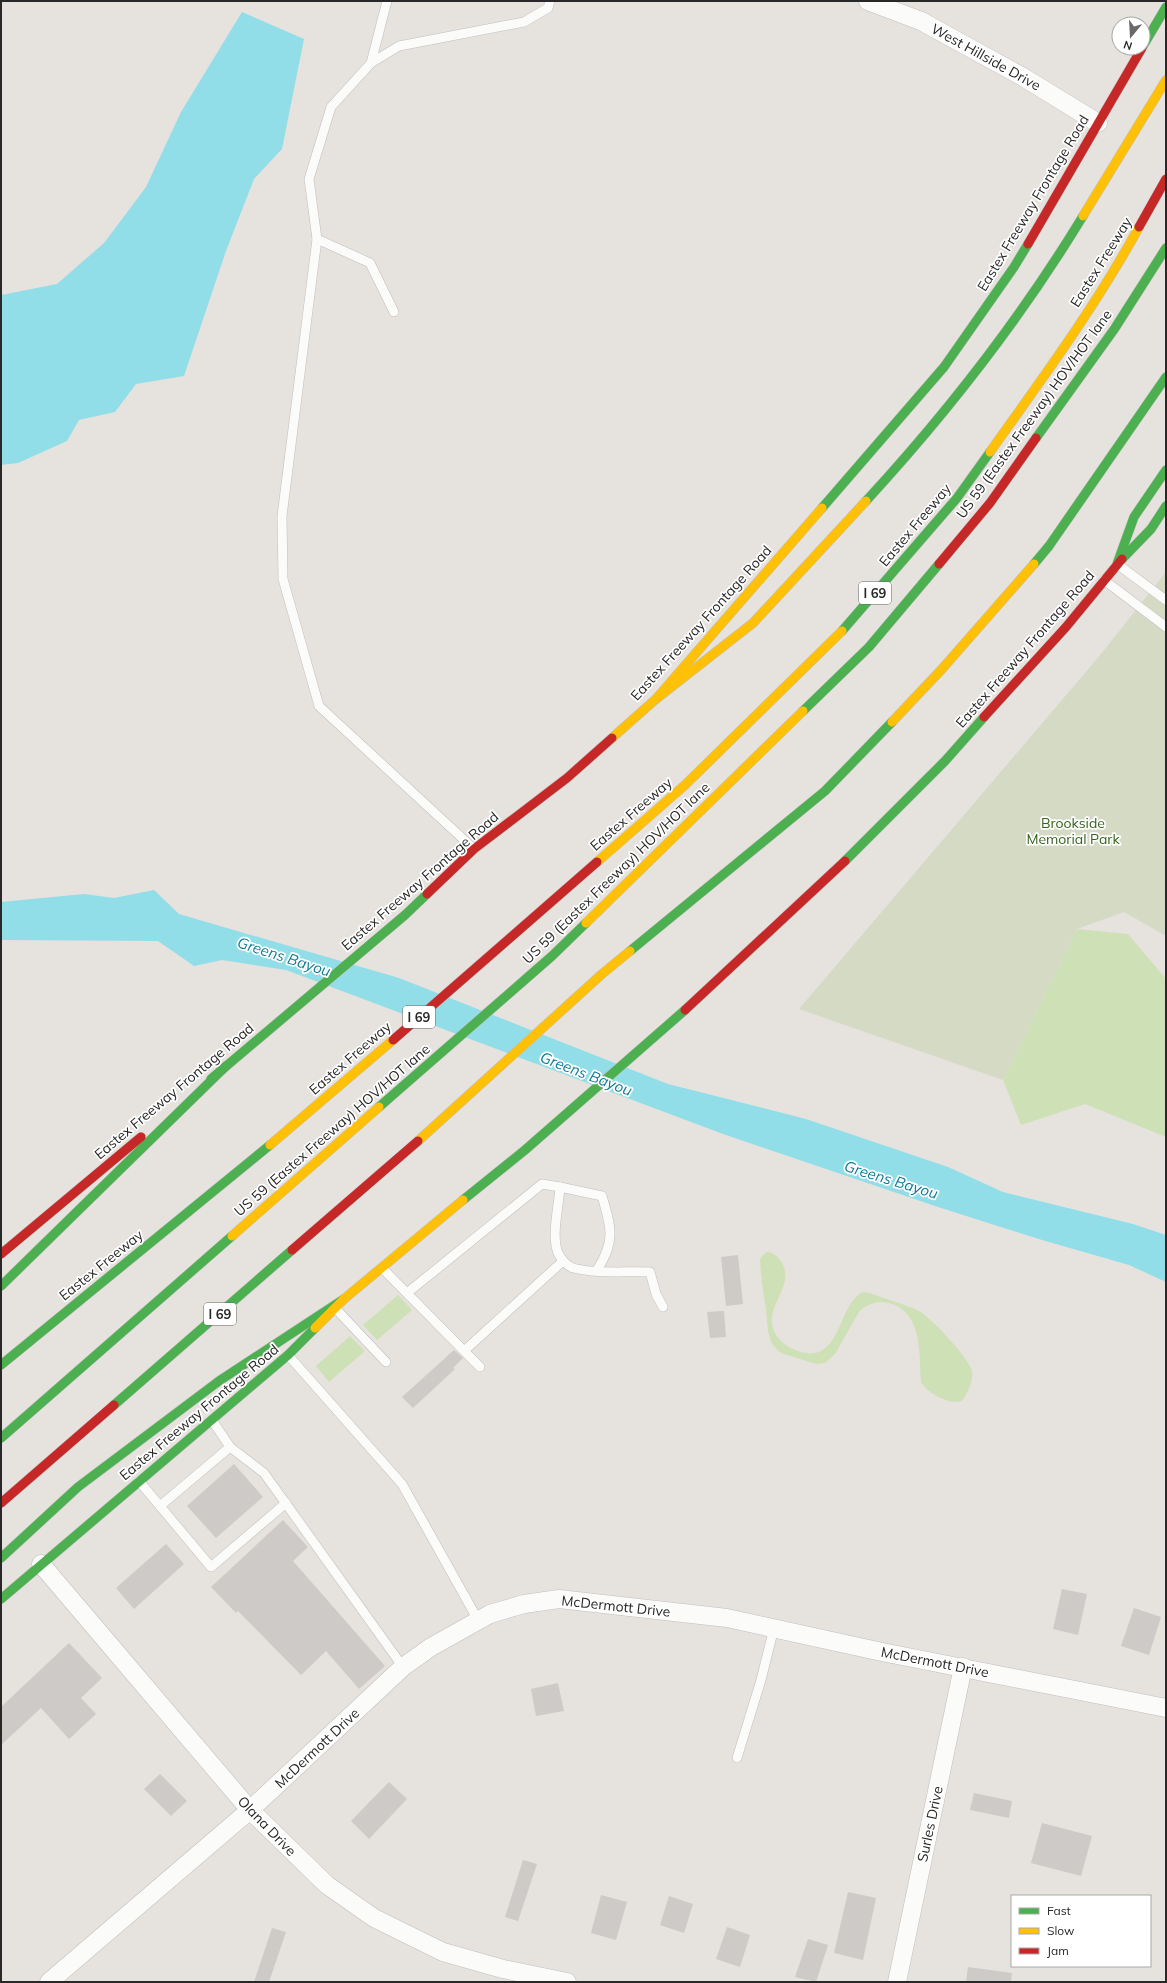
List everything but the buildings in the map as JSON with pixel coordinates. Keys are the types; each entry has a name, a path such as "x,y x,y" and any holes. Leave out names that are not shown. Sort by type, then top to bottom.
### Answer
{"main road":[{"name":"Eastex Freeway Frontage Road","path":"1151,33 1166,7"},
{"name":"Eastex Freeway Frontage Road","path":"1,1254 404,915 474,849 566,778 656,699 944,367 1014,267 1138,56"},
{"path":"656,699 752,623 918,444 985,359 1053,266 1166,80"},
{"name":"Eastex Freeway","path":"1,1365 333,1093 685,785 846,627 957,498 1022,408 1119,264 1166,179"},
{"name":"US 59 (Eastex Freeway) HOV/HOT lane","path":"1,1438 552,956 869,647 990,503 1115,328 1166,248"},
{"name":"I 69","path":"1,1503 437,1124 602,974 825,791 942,669 1049,546 1166,377"},
{"path":"1117,564 1134,517 1166,470"},
{"name":"Eastex Freeway Frontage Road","path":"1,1599 288,1355 344,1299 491,1176 525,1150 692,1004 818,888 945,761 1066,627 1117,564 1151,529 1166,506"},
{"path":"1,1286 226,1066"},
{"path":"1,1558 78,1487 219,1381 344,1299"}],"street":[{"name":"West Hillside Drive","path":"868,1 921,21 1023,77 1098,123"},
{"name":"Olana Drive","path":"41,1564 250,1810 327,1886 374,1918 443,1952 503,1969 567,1982"},
{"name":"McDermott Drive","path":"49,1982 250,1810 403,1667 431,1647 478,1620 490,1614 524,1604 559,1599 727,1618 882,1652 1166,1708"},
{"name":"Surles Drive","path":"897,1982 962,1667"}],"lane":[{"path":"372,63 386,1"},
{"path":"474,849 319,706 282,580 282,516 317,239 310,179 332,107 372,63 399,46 524,22 548,8 550,1"},
{"path":"317,239 370,263 394,312"},
{"path":"1117,564 1166,600"},
{"path":"1104,580 1166,627"},
{"path":"407,1294 542,1184 602,1196 610,1225 611,1240 606,1256 597,1270"},
{"path":"560,1187 555,1237 558,1254 563,1261 572,1267 597,1270 650,1272 656,1294 663,1306"},
{"path":"464,1351 563,1261"},
{"path":"382,1268 480,1367"},
{"path":"335,1308 386,1362"},
{"path":"288,1355 402,1484 478,1620"},
{"path":"212,1420 230,1446 264,1473 403,1667"},
{"path":"160,1506 230,1446"},
{"path":"139,1481 212,1566 286,1503"},
{"path":"737,1758 761,1680 774,1628"}],"green space":[{"name":"Brookside Memorial Park","path":"1166,572 1166,936 1124,912 1077,929 1003,1080 799,1009 1101,654"},
{"path":"1077,929 1128,934 1166,979 1166,1137 1085,1104 1021,1125 1003,1080"},
{"path":"766,1252 778,1257 785,1270 783,1288 773,1313 772,1322 774,1331 786,1345 808,1353 820,1351 829,1344 836,1334 854,1299 863,1292 870,1293 917,1310 931,1320 957,1348 972,1371 971,1382 963,1400 953,1402 940,1398 924,1386 921,1382 919,1347 914,1325 908,1315 900,1308 889,1303 873,1303 859,1312 835,1354 825,1363 816,1364 781,1353 776,1349 770,1339 768,1327 760,1259"},
{"path":"398,1295 412,1310 377,1340 363,1325"},
{"path":"350,1336 365,1351 329,1382 316,1366"}],"water":[{"path":"242,12 304,39 282,149 254,179 226,251 184,376 136,384 115,412 79,420 67,441 18,463 1,465 1,295 57,284 104,243 146,187 181,112"},
{"name":"Greens Bayou","path":"154,890 179,914 399,978 668,1084 806,1119 948,1167 1003,1192 1133,1224 1166,1235 1166,1282 1129,1265 1042,1240 938,1207 723,1134 286,970 222,960 194,966 158,941 1,940 1,902 84,894 114,898"}],"traffic: fast":[{"path":"1151,32 1166,7"},
{"path":"866,501 925,434 982,364 1034,291 1083,216"},
{"path":"822,508 944,367 1014,267 1028,244"},
{"path":"1036,438 1115,328 1166,248"},
{"path":"1034,564 1049,546 1166,377"},
{"path":"842,631 957,498 990,452"},
{"path":"1117,564 1134,517 1166,470"},
{"path":"1122,559 1151,529 1166,506"},
{"path":"803,711 869,647 939,564"},
{"path":"845,861 945,761 984,717"},
{"path":"630,951 825,791 892,722"},
{"path":"211,1079 405,915 427,894"},
{"path":"379,1107 552,956 586,923"},
{"path":"463,1200 525,1150 685,1010"},
{"path":"1,1286 226,1066"},
{"path":"1,1365 270,1145"},
{"path":"1,1438 232,1236"},
{"path":"114,1405 292,1250"},
{"path":"1,1558 78,1487 219,1381 344,1299"},
{"path":"1,1599 288,1355 315,1328"}],"traffic: slow":[{"path":"1083,216 1166,80"},
{"path":"990,452 1087,314 1139,227"},
{"path":"656,699 753,623 866,501"},
{"path":"612,738 656,699 822,508"},
{"path":"892,722 942,669 1034,564"},
{"path":"597,862 685,785 842,631"},
{"path":"586,923 803,711"},
{"path":"418,1141 602,974 630,951"},
{"path":"270,1145 393,1040"},
{"path":"232,1236 379,1107"},
{"path":"315,1328 344,1299 463,1200"}],"traffic: jam":[{"path":"1028,244 1137,56"},
{"path":"1139,227 1166,179"},
{"path":"939,564 990,503 1036,438"},
{"path":"984,717 1066,627 1122,559"},
{"path":"427,894 474,849 567,778 612,738"},
{"path":"685,1010 845,861"},
{"path":"393,1040 597,862"},
{"path":"1,1254 141,1137"},
{"path":"292,1250 418,1141"},
{"path":"1,1503 114,1405"}]}
